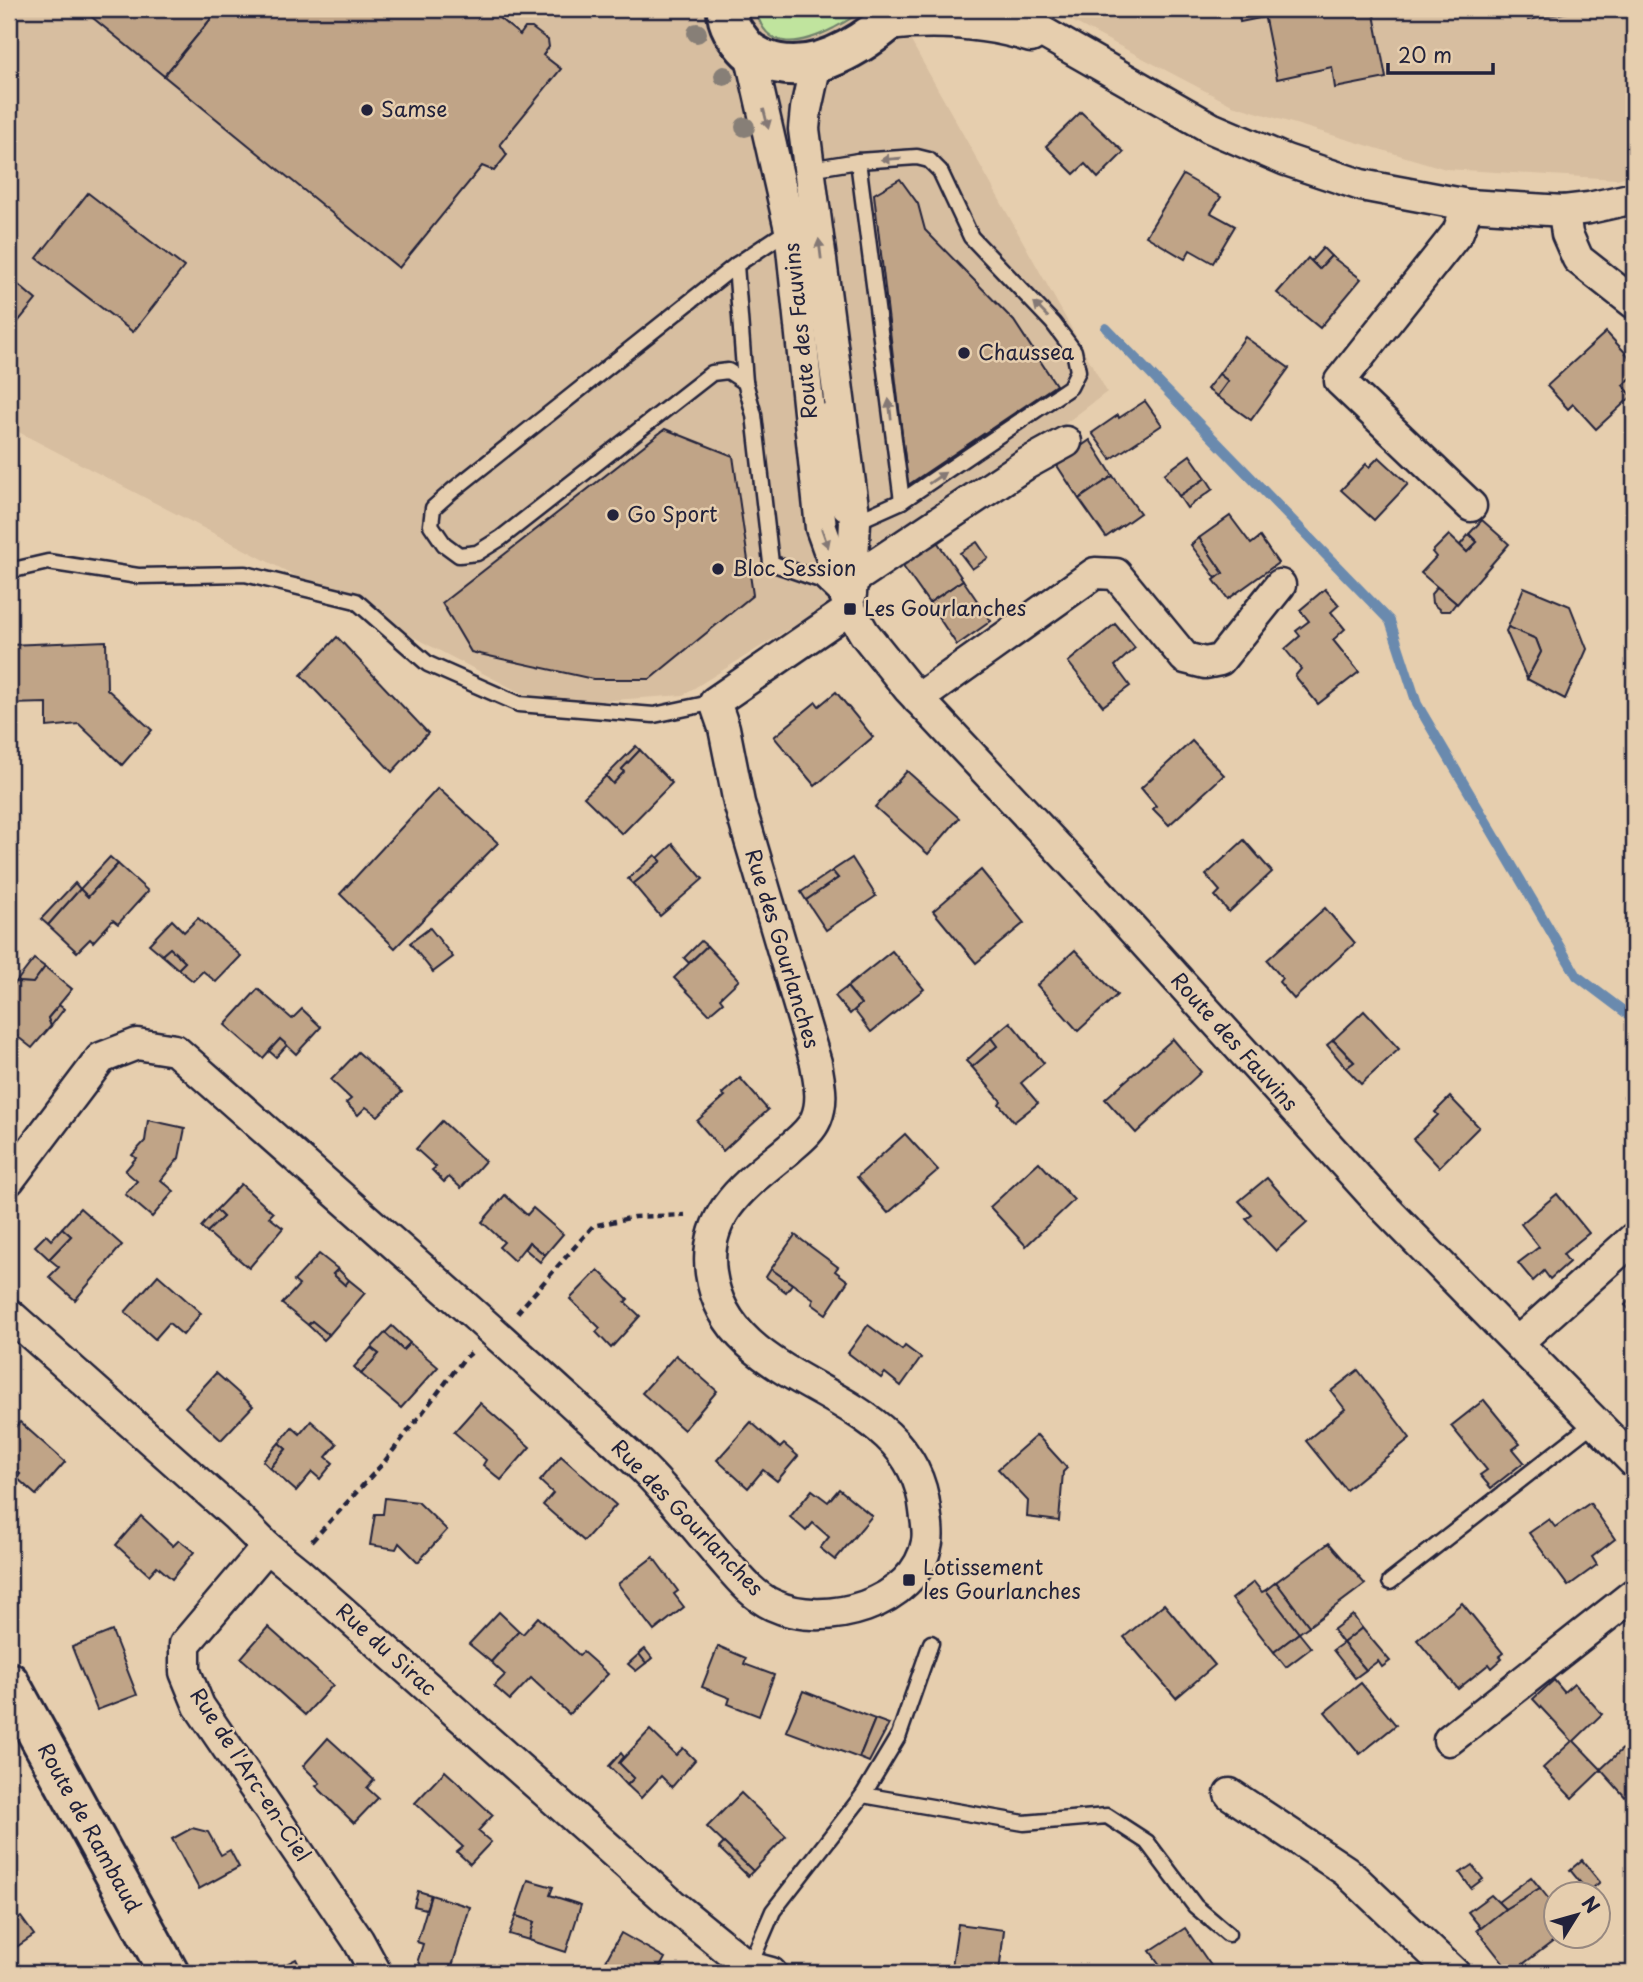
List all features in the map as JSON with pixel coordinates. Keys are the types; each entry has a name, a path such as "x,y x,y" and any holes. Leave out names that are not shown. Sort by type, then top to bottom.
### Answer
{"street":[{"path":"1007,10 1084,57 1211,128 1286,160 1361,185 1468,205 1563,211 1634,198"},
{"path":"730,25 776,64 792,66 816,63 856,44 895,17 1003,28 1084,57"},
{"name":"Route des Fauvins","path":"730,25 790,229 821,527 879,654 1380,1203 1634,1462"},
{"name":"Route des Fauvins","path":"816,63 804,129 856,522 851,594"},
{"path":"1468,205 1458,232 1340,381 1471,506"},
{"path":"1563,211 1567,234 1578,259 1634,303"},
{"path":"715,702 851,594 1026,464 1066,442"},
{"path":"918,699 1096,573 1116,574 1185,658 1205,663 1220,660 1280,585"},
{"name":"Rue des Gourlanches","path":"9,1180 101,1058 138,1044 174,1050 645,1469 746,1586 771,1604 800,1614 831,1614 886,1596 909,1580 928,1542 923,1489 911,1462 873,1421 762,1355 729,1322 714,1291 710,1262 712,1235 722,1214 740,1190 802,1138 816,1121 822,1098 816,1063 739,803 724,728 715,702"},
{"path":"1518,1342 1634,1238"},
{"name":"Rue du Sirac","path":"9,1314 235,1515 267,1547 673,1905 756,1971"},
{"name":"Rue de l'Arc-en-Ciel","path":"267,1547 185,1644 185,1672 200,1706 358,1940 376,1973"},
{"path":"1450,1740 1634,1594"},
{"name":"Route de Rambaud","path":"9,1682 169,1973"},
{"path":"1230,1794 1346,1871 1454,1973"}],"lane":[{"path":"797,279 815,303 835,496 841,511 856,522 902,501 1070,387 1077,371 1074,351 1053,323 971,237 940,171 929,160 916,157 810,169"},
{"path":"858,162 902,501"},
{"path":"746,382 728,371 712,373 477,554 459,555 444,544 431,525 433,508 452,491 736,265 790,229"},
{"path":"736,265 746,382 754,415 771,563 851,594"},
{"path":"9,570 48,562 138,576 245,574 356,601 428,664 519,704 654,715 715,702"},
{"path":"1390,1583 1595,1422"},
{"path":"756,1971 773,1911 863,1795 899,1735 931,1643"},
{"path":"863,1795 1024,1823 1107,1816 1147,1842 1195,1906 1228,1934"}],"shaded area":[{"path":"9,9 893,9 1107,392 816,612 683,695 544,705 9,427"},
{"path":"1049,9 1634,9 1634,174 1617,179 1446,169 1232,105"}],"green space":[{"path":"756,9 859,9 848,20 822,34 798,41 787,41 776,39 768,33"}],"building":[{"path":"82,9 219,9 164,76"},
{"name":"Samse","path":"219,9 488,9 520,35 525,28 532,28 548,40 549,47 543,55 561,69 500,144 507,155 494,171 482,166 399,268 164,76"},
{"path":"1238,9 1263,9 1265,17 1240,22"},
{"path":"1263,9 1373,9 1386,78 1335,88 1332,67 1277,79"},
{"path":"1525,9 1584,9 1528,20"},
{"path":"1081,112 1124,152 1098,178 1085,164 1074,174 1046,146"},
{"path":"1183,175 1221,197 1211,213 1235,226 1213,263 1190,250 1185,259 1146,236"},
{"name":"Chaussea","path":"900,179 918,204 925,230 1014,321 1056,385 908,485 874,194"},
{"path":"88,193 184,267 133,332 37,258"},
{"path":"1323,248 1331,256 1319,269 1311,261"},
{"path":"1331,256 1361,279 1320,328 1277,293 1308,258 1319,269"},
{"path":"9,277 36,300 9,333"},
{"path":"1606,332 1634,362 1634,375 1623,385 1632,396 1596,429 1573,404 1568,409 1547,386"},
{"path":"1245,337 1289,368 1251,420 1217,396 1228,381 1219,374"},
{"path":"1219,374 1228,381 1217,396 1207,389"},
{"path":"1631,378 1634,381 1632,396 1623,385"},
{"path":"1145,401 1162,425 1111,459 1092,433"},
{"path":"665,429 733,456 753,595 650,679 593,679 471,652 442,603"},
{"path":"1090,440 1113,476 1079,499 1056,464"},
{"path":"1190,455 1206,478 1179,496 1164,474"},
{"path":"1379,457 1408,484 1374,520 1341,490 1366,464 1369,467"},
{"path":"1113,476 1140,513 1106,537 1079,499"},
{"path":"1206,478 1213,489 1187,508 1179,496"},
{"path":"1230,516 1251,544 1260,537 1278,563 1228,599 1214,580 1223,573 1199,538"},
{"path":"1482,520 1509,544 1457,604 1421,573 1436,557 1432,552 1449,535 1467,552 1477,542 1469,534"},
{"path":"1469,534 1477,542 1467,552 1460,545"},
{"path":"1199,538 1223,573 1216,578 1191,545"},
{"path":"936,540 963,580 929,603 902,565"},
{"path":"977,542 988,558 972,569 960,553"},
{"path":"963,580 991,621 957,645 929,603"},
{"path":"1437,587 1456,603 1450,611 1441,611 1432,603 1431,594"},
{"path":"1524,587 1570,606 1587,649 1565,699 1527,679 1541,652 1536,639 1508,627"},
{"path":"1325,589 1339,605 1331,612 1345,629 1333,640 1359,672 1318,704 1295,676 1301,669 1285,649 1300,636 1296,631 1309,621 1300,610"},
{"path":"1115,624 1135,648 1115,666 1130,686 1103,706 1068,662"},
{"path":"1508,627 1536,639 1541,652 1527,679 1506,631"},
{"path":"337,637 428,733 392,772 301,675"},
{"path":"106,641 107,689 152,730 122,765 79,724 47,727 47,703 9,704 9,645"},
{"path":"836,692 873,737 815,786 774,737 816,702 819,706"},
{"path":"1192,741 1224,775 1169,825 1153,809 1156,806 1141,788"},
{"path":"636,746 640,750 622,769 624,772 613,784 606,776"},
{"path":"640,750 672,783 622,834 584,797 606,776 613,784 624,772 622,769"},
{"path":"907,771 959,818 928,854 875,807"},
{"path":"438,788 498,843 395,948 340,894"},
{"path":"1244,840 1272,872 1229,912 1215,896 1220,891 1206,875"},
{"path":"673,844 703,879 660,916 633,884 661,861 658,858"},
{"path":"655,855 661,861 633,884 628,879"},
{"path":"110,857 118,864 88,897 80,889"},
{"path":"852,858 876,896 826,930 806,900 838,878 832,871"},
{"path":"118,864 148,891 118,924 113,920 93,942 90,939 77,952 48,925 80,889 88,897"},
{"path":"981,870 1024,923 976,963 933,911"},
{"path":"832,871 838,878 806,900 801,892"},
{"path":"75,883 80,889 48,925 41,919"},
{"path":"1325,908 1355,943 1294,999 1279,982 1282,978 1267,960"},
{"path":"198,918 241,956 216,982 203,971 193,981 178,969 185,962 170,948 162,955 149,944 172,920 184,932"},
{"path":"430,928 453,957 433,972 410,943"},
{"path":"701,941 707,946 689,963 684,958"},
{"path":"707,946 739,980 720,998 723,1002 709,1014 674,978"},
{"path":"170,948 185,962 178,969 162,955"},
{"path":"1075,950 1117,995 1078,1031 1037,985"},
{"path":"892,951 924,989 871,1032 854,1010 861,1004 847,987"},
{"path":"34,959 45,967 33,983 16,982"},
{"path":"45,967 72,989 48,1018 51,1026 32,1048 9,1030 9,990 16,982 33,983"},
{"path":"847,987 861,1004 850,1014 835,996"},
{"path":"258,989 292,1019 302,1009 321,1027 296,1054 280,1039 263,1058 225,1025"},
{"path":"59,1005 64,1009 51,1026 48,1018"},
{"path":"1364,1011 1399,1049 1361,1084 1346,1068 1354,1062 1333,1040"},
{"path":"1010,1022 1044,1063 1021,1083 1038,1103 1014,1122 999,1104 1001,1101 972,1067 997,1046 991,1038"},
{"path":"991,1038 997,1046 972,1067 966,1061"},
{"path":"280,1039 287,1045 276,1057 269,1051"},
{"path":"1173,1039 1201,1072 1136,1133 1105,1099"},
{"path":"1333,1040 1354,1062 1346,1068 1327,1045"},
{"path":"358,1052 402,1092 378,1116 366,1107 358,1115 346,1103 351,1099 331,1080"},
{"path":"740,1078 768,1110 723,1151 697,1121 725,1096 722,1094"},
{"path":"1634,1088 1634,1108 1624,1097"},
{"path":"1450,1097 1479,1127 1439,1167 1413,1139 1438,1115 1435,1112"},
{"path":"148,1120 185,1128 179,1158 161,1180 174,1191 152,1217 125,1194 137,1181 125,1171 136,1158 132,1155 145,1141"},
{"path":"442,1121 485,1161 461,1188 449,1177 444,1182 432,1170 436,1167 416,1149"},
{"path":"905,1134 938,1170 888,1213 857,1177"},
{"path":"1039,1162 1074,1200 1026,1246 990,1207"},
{"path":"1267,1178 1307,1223 1276,1251 1246,1219 1252,1215 1239,1201"},
{"path":"241,1184 273,1213 269,1217 283,1228 249,1268 207,1232 223,1217 216,1210"},
{"path":"1557,1194 1589,1233 1563,1254 1569,1262 1550,1279 1544,1271 1533,1281 1518,1263 1539,1247 1521,1224"},
{"path":"505,1195 527,1215 533,1208 563,1234 545,1255 529,1242 514,1261 499,1247 504,1242 482,1222"},
{"path":"80,1208 122,1245 75,1300 49,1277 59,1267 49,1259 71,1236 62,1228"},
{"path":"216,1210 223,1217 207,1232 201,1227"},
{"path":"62,1228 71,1236 49,1259 35,1246 46,1235 51,1240"},
{"path":"795,1235 838,1267 835,1271 848,1281 826,1314 812,1304 814,1299 771,1269"},
{"path":"529,1242 545,1255 540,1262 525,1249"},
{"path":"319,1254 338,1269 333,1274 345,1285 349,1280 365,1293 329,1335 312,1321 308,1325 282,1304 299,1285 294,1281"},
{"path":"338,1269 349,1280 345,1285 333,1274"},
{"path":"771,1269 792,1284 786,1292 766,1277"},
{"path":"598,1270 628,1299 625,1302 640,1316 611,1348 596,1332 600,1328 570,1299"},
{"path":"158,1275 201,1313 183,1335 169,1323 155,1339 125,1312"},
{"path":"1634,1297 1634,1315 1625,1305"},
{"path":"312,1321 329,1335 324,1340 308,1325"},
{"path":"868,1325 902,1350 905,1346 921,1358 901,1386 885,1373 881,1378 848,1353"},
{"path":"392,1326 410,1343 403,1350 385,1333"},
{"path":"385,1333 403,1350 410,1343 438,1367 401,1408 361,1374 379,1354 371,1348"},
{"path":"371,1348 379,1354 361,1374 354,1367"},
{"path":"676,1355 717,1391 684,1430 642,1393"},
{"path":"1358,1370 1410,1438 1346,1490 1306,1441 1345,1409 1331,1391"},
{"path":"216,1373 253,1406 221,1440 185,1407"},
{"path":"1484,1400 1520,1444 1513,1449 1524,1462 1491,1488 1480,1475 1487,1470 1451,1426"},
{"path":"480,1403 530,1447 501,1480 483,1465 486,1460 454,1432"},
{"path":"311,1421 337,1444 326,1457 333,1463 320,1479 312,1472 296,1491 270,1468 286,1449 279,1443 292,1427 300,1434"},
{"path":"20,1422 65,1462 36,1495 17,1478 20,1474 9,1463 9,1434"},
{"path":"751,1422 780,1448 784,1444 798,1456 777,1481 763,1470 748,1488 717,1460"},
{"path":"1037,1435 1067,1468 1063,1472 1059,1521 1027,1517 1028,1501 998,1469"},
{"path":"279,1443 286,1449 270,1468 263,1461"},
{"path":"561,1456 616,1505 584,1541 543,1505 553,1493 540,1481"},
{"path":"9,1463 20,1474 13,1482 9,1478"},
{"path":"839,1489 872,1516 835,1560 820,1548 829,1537 813,1523 806,1531 790,1517 812,1490 828,1502"},
{"path":"385,1498 418,1502 447,1530 418,1562 399,1543 396,1549 370,1545 375,1514 383,1514"},
{"path":"1590,1503 1615,1539 1592,1557 1597,1565 1568,1586 1529,1533 1549,1519 1555,1527"},
{"path":"141,1516 173,1546 179,1540 194,1552 172,1579 157,1566 149,1575 116,1545"},
{"path":"1329,1543 1365,1584 1309,1626 1276,1582"},
{"path":"653,1557 678,1591 674,1594 684,1607 654,1631 618,1584"},
{"path":"1254,1582 1262,1592 1266,1590 1299,1633 1274,1652 1232,1599"},
{"path":"1276,1582 1309,1626 1299,1633 1266,1590"},
{"path":"1462,1603 1503,1653 1499,1656 1502,1659 1492,1668 1489,1664 1458,1689 1417,1640"},
{"path":"1164,1604 1215,1665 1176,1698 1124,1637"},
{"path":"499,1612 519,1631 491,1662 469,1644"},
{"path":"1353,1615 1362,1628 1343,1643 1333,1630"},
{"path":"538,1617 579,1655 583,1652 608,1674 569,1714 531,1678 510,1700 494,1686 505,1675 491,1662 519,1631 523,1634"},
{"path":"268,1627 333,1685 305,1715 241,1658"},
{"path":"1362,1628 1390,1661 1382,1667 1378,1661 1366,1670 1343,1643"},
{"path":"112,1631 137,1695 97,1710 72,1647"},
{"path":"1299,1633 1311,1648 1286,1667 1274,1652"},
{"path":"1343,1643 1366,1670 1355,1678 1333,1650"},
{"path":"718,1646 746,1658 744,1664 774,1675 759,1716 728,1704 730,1698 702,1687"},
{"path":"645,1649 652,1658 646,1663 639,1654"},
{"path":"639,1654 646,1663 636,1671 628,1664"},
{"path":"1554,1680 1564,1692 1574,1683 1602,1714 1574,1741 1601,1769 1630,1742 1634,1747 1634,1795 1628,1800 1601,1770 1572,1798 1543,1768 1572,1741 1533,1699"},
{"path":"1361,1683 1396,1725 1360,1754 1325,1712"},
{"path":"803,1691 875,1719 859,1758 786,1731"},
{"path":"875,1719 889,1724 869,1762 859,1758"},
{"path":"650,1730 676,1755 683,1748 695,1760 672,1787 661,1776 641,1798 627,1785 634,1778 619,1763"},
{"path":"328,1738 374,1780 367,1788 378,1798 354,1823 316,1786 320,1783 303,1766"},
{"path":"621,1753 624,1757 619,1763 634,1778 627,1785 609,1766"},
{"path":"445,1771 493,1815 478,1831 491,1842 470,1864 457,1852 463,1847 415,1803"},
{"path":"741,1793 786,1836 753,1871 707,1827"},
{"path":"192,1828 208,1832 221,1855 230,1850 239,1867 199,1889 172,1839"},
{"path":"724,1843 753,1871 748,1876 719,1848"},
{"path":"1582,1860 1599,1881 1579,1881 1570,1870"},
{"path":"1472,1865 1483,1879 1471,1888 1460,1873"},
{"path":"1531,1877 1540,1888 1505,1909 1498,1902"},
{"path":"528,1880 553,1887 550,1895 581,1905 566,1952 529,1940 534,1922 516,1916"},
{"path":"1540,1888 1542,1890 1542,1950 1511,1973 1477,1930"},
{"path":"418,1891 431,1895 426,1909 414,1906"},
{"path":"431,1895 470,1907 450,1973 422,1967 418,1960 423,1944 417,1942"},
{"path":"1491,1895 1505,1909 1481,1928 1468,1912"},
{"path":"516,1916 534,1922 529,1940 509,1934"},
{"path":"21,1917 34,1935 9,1952 9,1925"},
{"path":"958,1924 1004,1930 999,1973 951,1973"},
{"path":"1185,1928 1216,1973 1166,1973 1150,1951"},
{"path":"621,1933 665,1958 657,1973 619,1973 604,1964"},
{"path":"296,1959 303,1973 268,1973"}],"waterway":[{"path":"1106,328 1390,621 1417,704 1577,976 1634,1019"}],"place":[{"name":"Samse","path":"367,110"},
{"name":"Chaussea","path":"964,353"},
{"name":"Go Sport","path":"613,515"},
{"name":"Bloc Session","path":"718,569"},
{"name":"Les Gourlanches","path":"850,609"},
{"name":"Lotissement les Gourlanches","path":"909,1580"}]}
